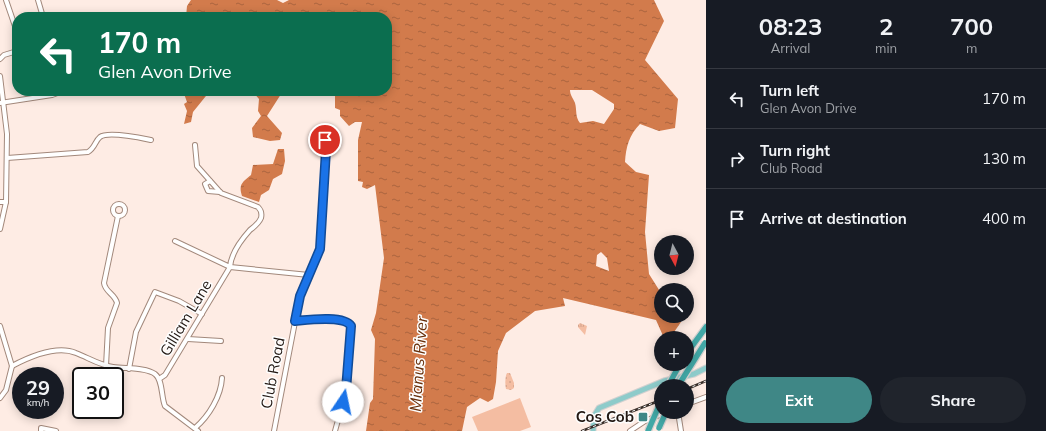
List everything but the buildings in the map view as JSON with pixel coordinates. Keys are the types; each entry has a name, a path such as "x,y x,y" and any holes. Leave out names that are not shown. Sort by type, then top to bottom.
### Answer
{"highway":[{"path":"694,343 706,325"},
{"path":"682,379 706,342"},
{"path":"648,431 654,417"},
{"path":"659,430 664,419"}],"main road":[{"path":"593,431 594,416 599,408 664,381 694,374 706,368"}],"street":[{"path":"6,0 12,17"},
{"path":"38,0 42,12"},
{"path":"0,59 4,55 12,53"},
{"path":"0,76 7,134 6,202 0,228"},
{"path":"2,102 45,96"},
{"name":"Club Road","path":"274,431 300,296 320,249 326,150 321,133"},
{"path":"7,158 88,152 93,149 99,138 106,134 151,140"},
{"path":"195,145 197,166 220,192 258,207 261,211 260,221 244,237 230,262 230,267"},
{"path":"210,181 205,184 206,189 208,191 220,192"},
{"path":"0,202 6,202"},
{"path":"106,366 108,328 118,303 116,299 104,288 104,283 118,216"},
{"name":"Gilliam Lane","path":"175,241 230,267 309,275"},
{"name":"Gilliam Lane","path":"159,379 165,375 188,339 230,267"},
{"path":"129,369 136,332 156,292 179,301 202,314"},
{"path":"295,321 335,319 346,321 351,326 346,390 335,431"},
{"path":"0,326 12,366 5,393 0,398"},
{"path":"188,339 221,341"},
{"path":"12,366 44,354 63,350 76,353 106,366 146,371 155,374 159,379 165,406 197,429 214,402 222,378"},
{"path":"694,401 706,397"},
{"path":"630,431 645,421 654,417"},
{"path":"679,419 682,431"},
{"path":"41,430 56,431"}],"green space":[{"path":"580,323 587,326 585,335 578,327"},
{"path":"507,373 510,373 514,383 514,388 511,390 506,389 505,381"},
{"path":"520,398 531,427 520,431 478,431 472,417"}],"water":[{"name":"Mianus River","path":"191,0 277,0 283,3 289,0 654,0 664,21 645,60 678,99 675,128 659,131 640,124 633,132 626,151 625,162 636,172 649,175 645,232 649,274 655,283 654,320 563,298 565,306 535,311 506,333 498,351 496,382 493,399 488,402 480,398 467,407 462,431 366,431 370,403 373,399 375,339 371,330 376,313 384,258 375,185 367,189 362,187 363,182 358,181 358,140 362,122 355,122 349,126 340,116 340,110 335,108 335,96 392,96 392,12 186,12 187,6","holes":["570,90 592,90 614,104 614,109 604,124 593,121 580,123 577,118 575,103","601,252 607,258 609,271 596,266 597,255"]},
{"path":"185,96 206,96 193,112 191,122 184,124 187,111 184,104 187,102"},
{"path":"256,96 280,96 267,116 282,133 280,140 270,141 253,137 252,128 261,116 258,111 259,99"},
{"path":"278,149 284,149 285,161 282,174 273,179 269,190 261,195 259,202 242,196 241,186 251,175 253,165 273,164"},
{"path":"657,323 680,323 675,331 661,331"}],"railway":[{"path":"694,386 706,381"},
{"path":"582,431 654,403"}],"place":[{"name":"Cos Cob","path":"643,417"}],"route":[{"path":"325,140 326,150 320,249 300,296 295,321 335,319 346,321 351,326 349,362 343,402"}]}
